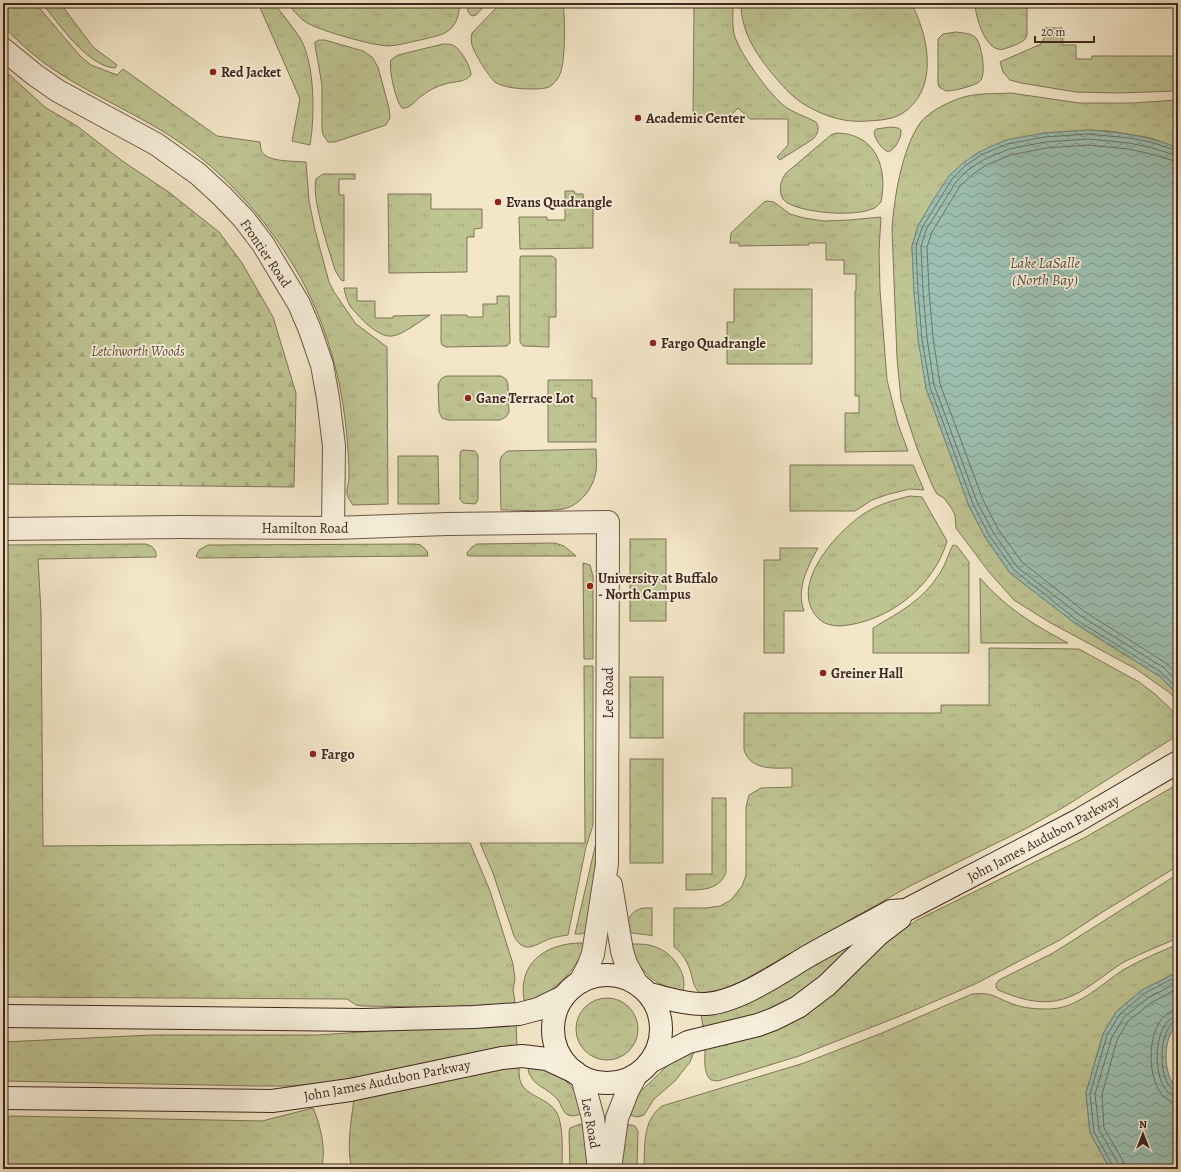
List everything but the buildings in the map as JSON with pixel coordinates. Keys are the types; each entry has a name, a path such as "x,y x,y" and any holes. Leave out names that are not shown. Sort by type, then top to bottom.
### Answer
{"main road":[{"name":"Frontier Road","path":"3,49 35,75 58,91 156,144 198,174 244,219 263,244 299,304 322,365 334,446 333,528"},
{"name":"Hamilton Road","path":"3,529 179,527 333,528 447,524 608,522"},
{"name":"Lee Road","path":"580,982 588,968 593,954 607,864 608,522"},
{"name":"John James Audubon Parkway","path":"643,989 693,1004 720,1002 732,998 756,987 836,940 891,911 906,910 1077,821 1174,764"},
{"name":"Lee Road","path":"607,864 622,951 643,989"},
{"name":"John James Audubon Parkway","path":"643,1069 688,1042 758,1025 774,1019 798,1006 827,985 879,934 898,920 906,910"},
{"path":"607,975 626,978 643,989 658,1010 662,1028 659,1046 643,1069 619,1082 610,1083 600,1083 579,1075 562,1059 554,1042 553,1023 555,1014 563,997 569,990 580,982 593,977 607,975"},
{"path":"3,1016 363,1020 474,1017 519,1014 538,1009 563,997"},
{"name":"John James Audubon Parkway","path":"3,1098 272,1101 350,1090 502,1058 522,1056 534,1056 547,1059 579,1075"},
{"name":"Lee Road","path":"610,1169 617,1118 628,1090 643,1069"},
{"name":"Lee Road","path":"579,1075 593,1118 599,1169"}],"green space":[{"path":"3,3 35,3 80,56 91,65 117,75 123,69 217,136 260,142 262,152 270,158 306,162 309,201 329,282 334,292 356,324 387,347 388,504 353,505 348,497 349,459 347,434 339,384 328,341 301,279 278,241 250,206 201,158 164,132 58,73 33,54 3,26"},
{"path":"42,3 60,3 93,47 117,65 115,68 105,66 84,52 74,43"},
{"path":"258,3 274,3 300,38 305,49 311,75 313,105 310,145 292,141 300,99"},
{"path":"287,3 460,3 456,21 448,31 425,39 389,46 345,37 310,25 304,21"},
{"path":"467,3 487,3 476,15 472,16 468,12"},
{"path":"501,3 563,3 563,62 558,78 549,87 521,89 505,86 495,82 473,49 471,39 472,33"},
{"path":"694,3 733,3 734,34 742,52 762,82 783,105 816,122 818,131 813,139 780,160 777,157 788,145 788,119 750,119 738,108 725,121 693,121"},
{"path":"741,3 911,3 917,16 926,46 926,76 922,90 914,103 903,113 886,119 860,121 844,120 814,110 796,99 770,71 759,56 746,31 743,22"},
{"path":"975,3 1027,3 1027,35 1025,39 1020,43 1003,49 993,47 988,42 981,29"},
{"path":"1045,28 1062,28 1063,45 1076,45 1076,59 1092,59 1092,56 1178,56 1178,91 1118,93 1076,92 1010,80 1003,72 1000,62 1041,44 1044,38"},
{"path":"956,32 972,35 976,38 983,59 983,71 979,82 959,89 946,91 939,87 938,83 938,39 943,34"},
{"path":"325,40 363,51 372,57 378,67 389,108 390,118 386,125 335,142 328,142 323,135 322,128 322,85 315,45 315,42"},
{"path":"443,44 453,45 459,50 467,63 471,75 463,81 445,84 434,88 408,107 402,108 397,99 393,85 390,64 391,60 398,55"},
{"name":"Letchworth Woods","path":"3,69 46,108 77,126 121,160 170,193 219,232 242,263 273,317 296,393 294,487 3,484"},
{"path":"1011,93 1079,103 1133,103 1178,100 1178,148 1151,138 1109,131 1088,130 1044,133 935,197 918,226 912,246 914,292 926,388 969,506 985,537 1010,573 1076,624 1159,676 1178,694 1178,702 1170,693 1136,669 1049,622 1014,600 989,572 956,528 955,515 952,509 944,498 937,494 932,485 917,448 901,400 897,358 892,229 897,189 908,146 920,123 929,114 942,106 968,96"},
{"path":"891,127 898,128 901,130 901,133 895,146 888,152 879,144 874,132 876,129"},
{"path":"836,133 850,135 861,139 870,146 876,155 883,177 881,202 875,208 864,211 853,213 828,213 804,209 786,202 781,196 780,188 786,173 831,135"},
{"path":"323,174 355,174 355,179 339,179 339,195 344,195 344,281 341,280 335,270 318,211 315,188 316,179"},
{"path":"565,191 574,191 575,194 583,194 584,208 593,208 593,248 520,249 519,217 547,217 547,220 565,220"},
{"path":"388,194 431,194 431,209 482,209 482,228 474,229 474,237 467,237 467,272 389,273"},
{"path":"764,202 774,202 790,214 824,221 881,217 879,251 880,290 887,380 898,424 908,451 845,452 845,413 859,413 859,396 855,396 856,274 844,274 844,260 826,260 826,243 809,243 809,245 739,246 739,243 730,243 731,233"},
{"path":"521,256 552,256 556,259 556,317 549,317 549,347 523,346 520,342"},
{"path":"344,288 357,288 357,301 375,301 375,318 430,315 401,333 387,336 369,326 350,306"},
{"path":"734,289 812,289 812,364 727,364 727,322 734,322"},
{"path":"497,296 509,296 510,343 507,346 446,347 442,345 441,315 467,315 468,317 483,317 483,304 497,304"},
{"path":"447,376 501,376 506,379 508,384 509,412 506,417 500,420 448,420 442,418 439,412 438,384 442,378"},
{"path":"548,380 592,380 592,398 596,398 596,442 548,442"},
{"path":"596,449 595,477 585,495 575,504 556,510 501,510 500,462 501,457 507,451"},
{"path":"461,451 475,451 478,455 478,499 475,504 463,503 460,499 460,455"},
{"path":"398,456 438,456 439,504 398,504"},
{"path":"790,465 913,465 924,490 910,489 889,494 872,500 855,511 790,511"},
{"path":"910,496 922,497 947,541 941,557 933,571 910,597 880,615 844,626 825,623 819,619 810,606 808,591 812,576 819,561 829,546 854,521 865,513 881,505"},
{"path":"630,539 666,539 666,621 630,621"},
{"path":"555,543 564,546 576,556 467,555 472,547 477,544"},
{"path":"145,544 154,548 156,557 38,559 41,612 43,846 470,843 490,891 513,964 515,979 513,990 515,1001 510,1007 362,1006 356,1005 347,999 3,997 3,545"},
{"path":"208,545 421,545 427,551 428,556 199,558 196,556 199,550"},
{"path":"953,545 957,546 969,562 969,653 873,653 873,628 910,605 926,591 942,570"},
{"path":"780,548 818,548 810,563 802,587 801,595 804,611 784,611 784,653 764,653 764,560 780,560"},
{"path":"583,563 590,565 593,576 593,659 584,659"},
{"path":"980,578 1010,607 1068,643 981,643"},
{"path":"989,648 1079,649 1139,682 1155,694 1178,716 1178,735 1064,807 1025,829 908,887 742,981 721,990 700,993 695,987 685,958 674,947 674,908 706,908 720,906 731,900 742,886 746,875 746,807 749,795 761,788 792,787 792,768 764,767 752,762 747,757 744,750 744,713 941,713 941,705 989,705"},
{"path":"584,666 593,666 593,825 586,847 568,935 551,938 534,946 526,947 518,942 514,936 493,873 480,843 585,843"},
{"path":"630,677 663,677 663,738 630,738"},
{"path":"630,759 663,759 663,863 630,863"},
{"path":"1178,784 1178,866 1060,940 975,984 910,1012 799,1056 718,1081 711,1080 708,1077 705,1066 705,1049 765,1032 917,920 1084,838"},
{"path":"712,798 726,798 726,872 723,878 715,886 698,890 686,890 686,874 712,874"},
{"path":"597,838 589,931 581,934 575,934"},
{"path":"1178,874 1178,938 1124,962 1079,992 1068,998 1057,1001 1046,1002 1023,999 998,990 996,987 999,980 1053,953"},
{"path":"643,908 652,908 652,936 626,931 630,916 635,911"},
{"path":"854,940 856,944 810,988 762,1015 703,1028 701,1013"},
{"path":"582,943 585,945 576,964 563,980 556,987 538,998 529,1002 524,1000 523,987 525,976 529,967 536,959 544,952 554,948"},
{"path":"632,944 652,946 669,955 678,965 681,972 684,985 683,991 663,985 649,976 639,964 628,946"},
{"path":"1178,944 1178,972 1142,990 1116,1012 1103,1034 1086,1093 1090,1133 1110,1169 644,1169 645,1143 648,1126 651,1119 662,1106 804,1063 882,1033 972,994 990,995 1007,1002 1029,1008 1046,1009 1067,1006 1087,996 1130,966"},
{"path":"601,998 613,998 629,1007 636,1017 638,1029 636,1041 629,1051 613,1060 601,1060 590,1055 581,1046 576,1035 576,1023 581,1012 590,1003"},
{"path":"516,1022 517,1047 414,1070 321,1083 292,1086 256,1086 3,1081 3,1042 152,1035 317,1035"},
{"path":"694,1052 690,1062 675,1081 654,1099 644,1115 638,1117 629,1115 640,1092 670,1063 685,1053"},
{"path":"514,1063 519,1068 520,1080 524,1088 549,1104 557,1113 562,1133 562,1169 353,1169 349,1145 354,1098"},
{"path":"530,1066 551,1072 568,1083 577,1097 581,1114 572,1116 566,1114 558,1100 533,1080 528,1070"},
{"path":"313,1108 322,1139 323,1156 320,1169 3,1169 3,1121 10,1116 262,1121"},
{"path":"580,1124 586,1127 588,1169 570,1169 569,1132 570,1128"},
{"path":"626,1124 635,1126 638,1131 637,1169 620,1169"}],"water":[{"name":"Lake LaSalle (North Bay)","path":"1088,130 1134,135 1156,140 1178,148 1178,694 1159,676 1076,624 1010,573 985,537 969,506 926,388 918,339 912,246 918,226 949,176 963,163 979,152 1006,140 1044,133"},
{"path":"1178,972 1178,1024 1169,1038 1166,1056 1169,1075 1178,1089 1178,1169 1110,1169 1090,1133 1086,1093 1103,1034 1116,1012 1142,990"}],"place":[{"name":"Red Jacket","path":"213,72"},
{"name":"Academic Center","path":"638,118"},
{"name":"Evans Quadrangle","path":"498,202"},
{"name":"Fargo Quadrangle","path":"653,343"},
{"name":"Gane Terrace Lot","path":"468,398"},
{"name":"University at Buffalo - North Campus","path":"590,586"},
{"name":"Greiner Hall","path":"823,673"},
{"name":"Fargo","path":"313,754"}]}
